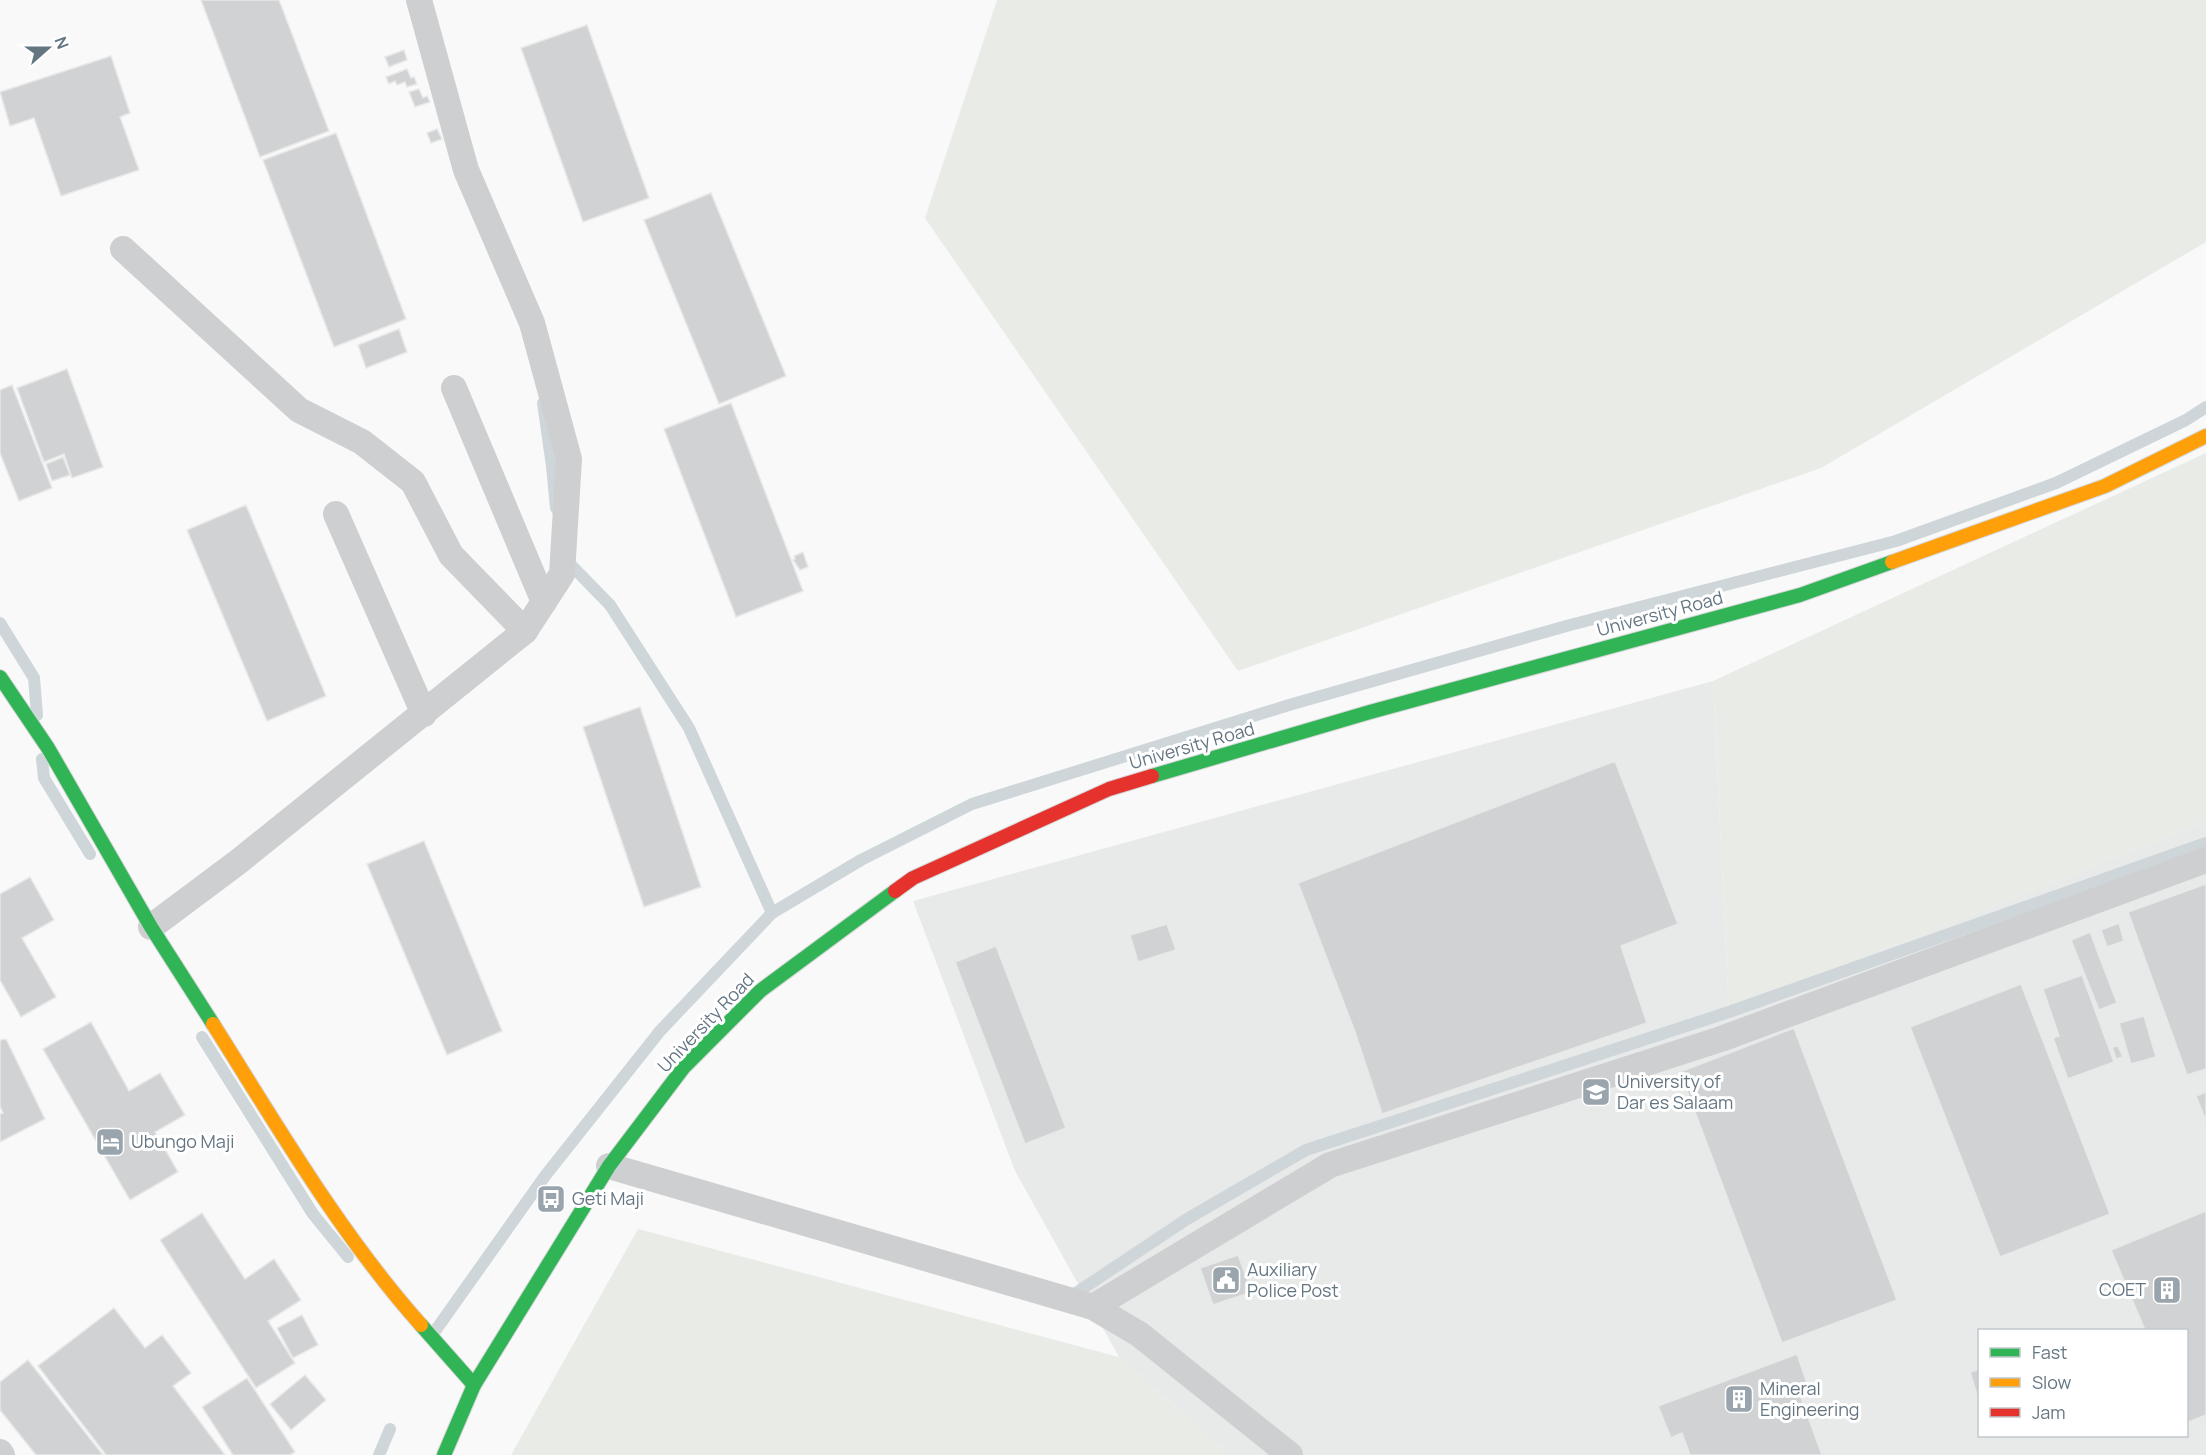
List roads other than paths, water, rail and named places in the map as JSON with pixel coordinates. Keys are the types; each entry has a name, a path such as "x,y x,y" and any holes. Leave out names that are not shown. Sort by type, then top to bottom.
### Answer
{"street":[{"name":"University Road","path":"444,1455 474,1385 609,1166 684,1067 760,991 913,878 1109,789 1370,712 1800,595 2105,486 2206,436"},
{"path":"0,677 48,747 151,927 317,1187 390,1290 474,1385"}],"lane":[{"path":"151,927 238,862 525,631 562,574 569,459 532,323 466,170 419,0"},
{"path":"123,249 299,410 362,442 414,482 451,555 525,631"},
{"path":"454,388 544,602"},
{"path":"336,513 424,714"},
{"path":"1093,1307 1330,1165 1721,1039 2206,860"},
{"path":"609,1166 1093,1307 1139,1334 1290,1455"}],"waterway":[{"path":"543,403 556,508"},
{"path":"433,1334 545,1176 660,1031 772,913 861,860 972,804 1289,705 1570,625 1896,541 2056,483 2186,420 2206,407"},
{"path":"569,563 610,605 689,728 772,913"},
{"path":"0,623 34,678 37,715"},
{"path":"42,759 44,778 90,854"},
{"path":"1073,1295 1187,1219 1306,1150 1729,1012 2206,843"},
{"path":"202,1037 313,1214 348,1257"},
{"path":"379,1455 390,1429"}],"place":[{"name":"University of Dar es Salaam","path":"1596,1092"},
{"name":"Ubungo Maji","path":"110,1142"},
{"name":"Geti Maji","path":"551,1199"},
{"name":"Auxiliary Police Post","path":"1226,1280"},
{"name":"COET","path":"2167,1290"},
{"name":"Mineral Engineering","path":"1739,1399"}]}
